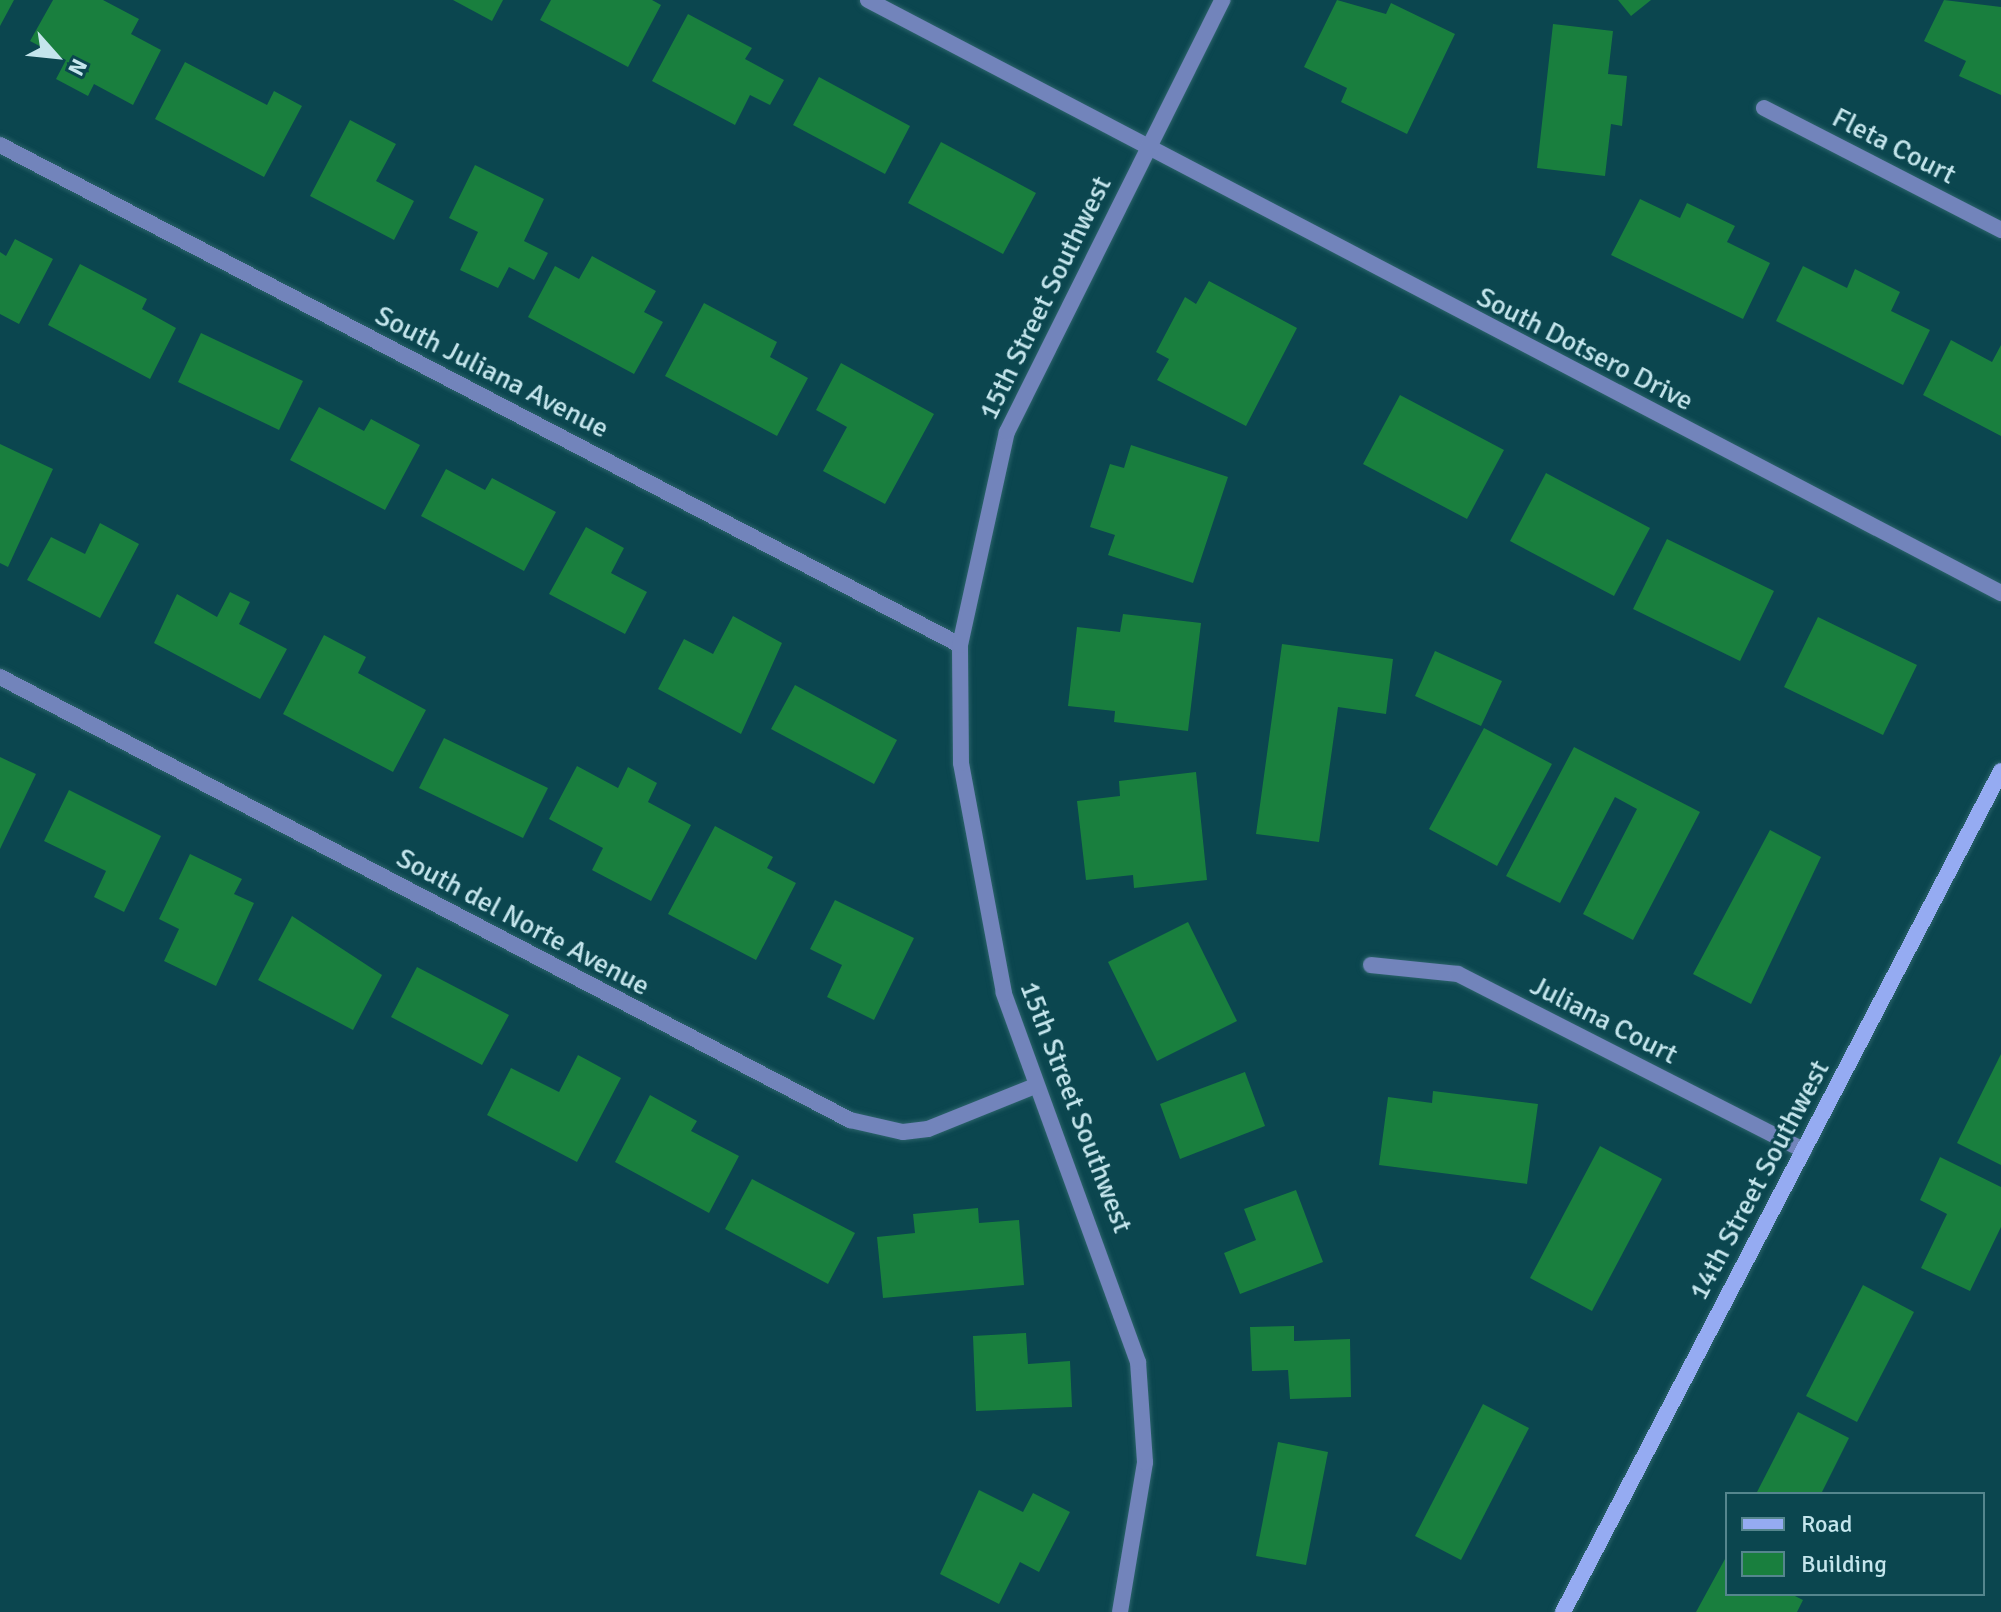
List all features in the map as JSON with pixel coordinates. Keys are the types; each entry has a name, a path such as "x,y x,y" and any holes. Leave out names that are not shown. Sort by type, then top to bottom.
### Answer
{"main road":[{"name":"14th Street Southwest","path":"1563,1612 2001,771"}],"street":[{"name":"South Dotsero Drive","path":"868,0 2001,593"},
{"name":"15th Street Southwest","path":"1120,1612 1145,1462 1138,1362 1101,1247 1035,1086 1004,993 977,873 961,763 960,645 1007,432 1222,0"},
{"name":"Fleta Court","path":"1764,108 2001,230"},
{"name":"South Juliana Avenue","path":"0,145 960,645"},
{"name":"South del Norte Avenue","path":"0,677 850,1120 903,1132 928,1129 1035,1086"},
{"name":"Juliana Court","path":"1371,965 1458,974 1804,1150"}],"building":[{"path":"0,0 14,0 0,26"},
{"path":"53,0 103,0 139,19 131,34 161,50 133,105 94,84 88,96 56,79 66,60 30,41"},
{"path":"453,0 503,0 492,21"},
{"path":"551,0 652,0 661,5 628,67 540,20"},
{"path":"1337,0 1386,14 1391,3 1455,34 1407,134 1341,102 1347,88 1304,67"},
{"path":"1618,0 1651,0 1631,16"},
{"path":"1944,0 2001,7 2001,95 1959,76 1966,61 1924,41"},
{"path":"688,14 752,48 745,59 784,80 770,105 750,95 735,125 652,81"},
{"path":"1553,24 1613,31 1608,74 1627,76 1622,126 1611,124 1605,176 1537,168"},
{"path":"185,62 267,105 274,91 302,106 264,177 155,119"},
{"path":"819,77 910,126 885,174 793,125"},
{"path":"350,120 396,144 376,181 414,201 394,240 310,196"},
{"path":"941,142 1036,193 1003,254 908,203"},
{"path":"475,165 544,199 524,241 548,253 534,280 509,267 498,288 460,270 478,232 449,218"},
{"path":"1640,199 1680,218 1687,203 1735,226 1727,242 1770,263 1743,319 1611,255"},
{"path":"15,239 53,259 19,324 0,314 0,252 6,256"},
{"path":"592,256 656,291 644,312 663,322 634,374 528,317 555,266 579,279"},
{"path":"80,264 147,299 142,309 176,328 150,379 48,325"},
{"path":"1803,266 1847,288 1855,269 1900,292 1891,311 1930,330 1903,385 1776,321"},
{"path":"1209,281 1297,328 1246,426 1157,380 1169,359 1156,352 1185,297 1196,304"},
{"path":"704,303 777,342 770,357 808,378 777,436 665,376"},
{"path":"201,333 303,381 279,430 178,382"},
{"path":"1951,340 1992,362 2001,345 2001,436 1923,395"},
{"path":"841,363 934,414 885,504 823,471 847,427 816,410"},
{"path":"1400,395 1504,450 1467,519 1363,464"},
{"path":"319,407 364,431 371,419 420,445 385,510 290,460"},
{"path":"0,444 53,469 8,567 0,563"},
{"path":"1131,445 1228,477 1193,583 1108,555 1115,535 1090,527 1110,464 1124,468"},
{"path":"446,469 485,490 492,478 556,512 524,571 421,516"},
{"path":"1546,473 1650,528 1614,596 1510,541"},
{"path":"100,523 139,544 100,618 27,580 51,537 85,554"},
{"path":"586,527 624,548 611,573 647,592 625,634 549,594"},
{"path":"1667,539 1774,591 1740,661 1633,609"},
{"path":"230,592 250,602 239,624 287,649 260,699 154,643 177,594 217,617"},
{"path":"1123,614 1201,623 1188,731 1114,722 1115,711 1068,706 1077,627 1120,632"},
{"path":"733,616 782,643 741,734 658,689 684,639 713,654"},
{"path":"1818,617 1917,665 1883,735 1784,687"},
{"path":"324,635 366,657 358,673 426,710 393,772 283,714"},
{"path":"1282,644 1393,659 1386,714 1338,707 1319,842 1256,834"},
{"path":"1435,651 1502,681 1481,726 1415,696"},
{"path":"795,685 897,740 874,784 771,729"},
{"path":"1484,728 1552,764 1497,866 1429,829"},
{"path":"444,738 548,788 523,838 419,788"},
{"path":"1574,747 1700,812 1633,940 1583,914 1637,809 1615,797 1560,903 1506,876"},
{"path":"0,757 36,774 0,849"},
{"path":"577,766 618,788 628,767 657,783 648,802 691,825 651,901 592,870 603,848 549,819"},
{"path":"1196,772 1207,880 1134,888 1133,875 1086,880 1077,801 1120,796 1119,781"},
{"path":"69,790 161,836 124,912 94,897 106,871 44,841"},
{"path":"715,826 773,857 767,868 796,883 756,960 668,914"},
{"path":"1770,830 1821,857 1751,1004 1693,974"},
{"path":"190,854 242,879 234,894 254,903 216,986 164,961 179,929 159,919"},
{"path":"835,900 914,938 874,1020 827,997 842,965 810,949"},
{"path":"292,916 382,975 353,1030 258,980"},
{"path":"1188,922 1237,1021 1157,1061 1108,962"},
{"path":"417,967 509,1015 482,1065 391,1017"},
{"path":"2001,1054 2001,1165 1957,1143"},
{"path":"578,1055 621,1078 577,1162 487,1115 511,1068 559,1092"},
{"path":"1245,1072 1265,1126 1180,1159 1160,1104"},
{"path":"1433,1091 1538,1104 1527,1184 1379,1165 1388,1097 1432,1103"},
{"path":"650,1095 697,1121 691,1131 739,1156 709,1213 615,1162"},
{"path":"1600,1146 1662,1179 1592,1311 1530,1278"},
{"path":"1940,1157 2001,1187 2001,1227 1970,1291 1921,1268 1947,1214 1920,1200"},
{"path":"752,1179 855,1233 828,1284 725,1229"},
{"path":"1296,1190 1323,1262 1240,1294 1224,1253 1256,1240 1244,1209"},
{"path":"978,1208 979,1223 1019,1220 1024,1285 883,1298 877,1237 915,1233 913,1214"},
{"path":"1863,1285 1914,1312 1857,1422 1806,1396"},
{"path":"1294,1326 1294,1341 1350,1339 1351,1397 1290,1399 1288,1370 1252,1371 1250,1327"},
{"path":"1026,1333 1028,1364 1070,1361 1072,1407 976,1411 973,1336"},
{"path":"1483,1404 1529,1428 1461,1560 1415,1536"},
{"path":"1798,1412 1849,1438 1822,1492 1757,1492"},
{"path":"1278,1442 1328,1452 1306,1565 1256,1556"},
{"path":"979,1490 1023,1512 1033,1493 1070,1512 1039,1572 1020,1562 999,1604 940,1574"},
{"path":"1725,1559 1725,1596 1795,1596 1803,1600 1797,1612 1696,1612"}]}
